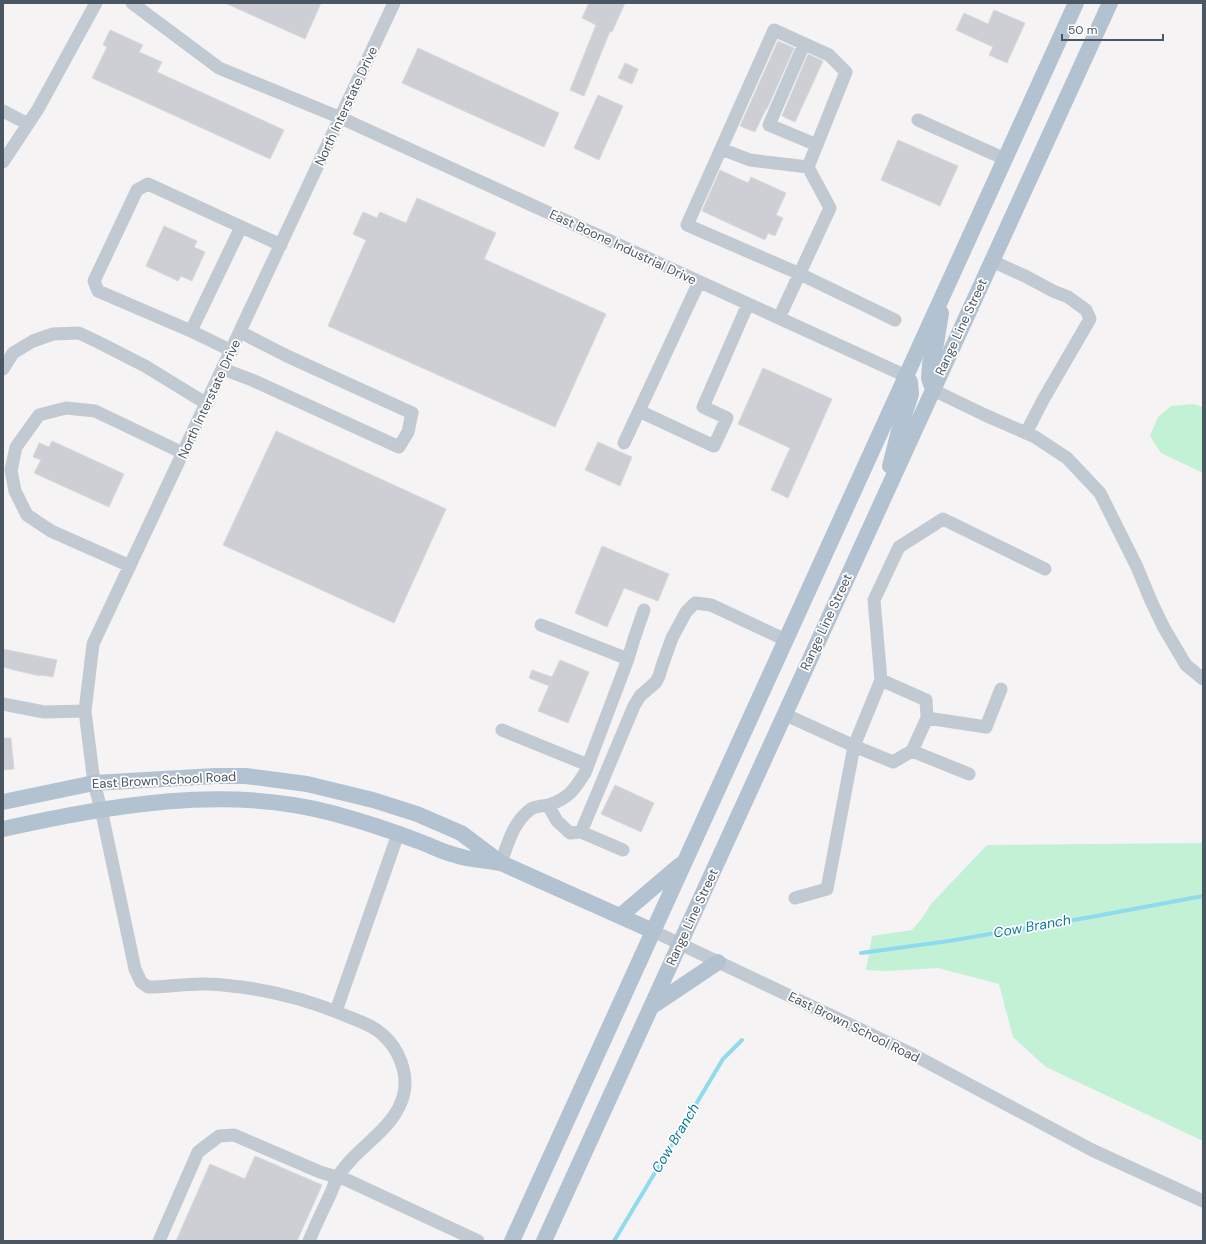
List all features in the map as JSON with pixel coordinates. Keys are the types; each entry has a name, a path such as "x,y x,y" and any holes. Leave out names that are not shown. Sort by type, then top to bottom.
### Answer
{"main road":[{"path":"512,1241 1076,3"},
{"name":"Range Line Street","path":"544,1241 1110,3"},
{"path":"933,390 930,378 930,364 936,344 944,294"},
{"path":"879,508 899,431 911,394 910,382 906,376"},
{"name":"East Brown School Road","path":"3,802 94,783 215,776 246,776 307,784 373,800 418,814 461,833 501,863 653,931"},
{"name":"East Brown School Road","path":"3,829 101,809 144,803 187,800 246,799 286,804 331,813 398,834 455,856 501,863"},
{"path":"620,916 684,862"},
{"path":"651,1007 718,962"}],"street":[{"path":"3,162 38,109 96,3"},
{"name":"East Boone Industrial Drive","path":"132,3 219,68 341,118 906,376"},
{"name":"North Interstate Drive","path":"309,1241 338,1177 352,1158 387,1125 398,1108 404,1093 403,1069 399,1056 393,1046 383,1035 369,1025 336,1011 292,996 208,984 148,987 141,982 136,969 94,783 85,711 93,644 232,351 394,3"},
{"path":"808,167 846,72 829,55 774,30 687,225 800,274 895,320"},
{"path":"804,44 769,125 817,145"},
{"path":"3,111 28,124"},
{"path":"918,120 1005,159"},
{"path":"721,149 750,160 808,167"},
{"path":"779,318 830,208 808,167"},
{"path":"232,351 191,331 98,291 94,281 137,190 148,184 281,245"},
{"path":"191,331 241,227"},
{"path":"992,261 1026,276 1053,292 1068,297 1086,310 1090,319 1046,394 1026,433"},
{"path":"624,443 699,282"},
{"path":"639,411 714,446 727,418 703,407 748,304"},
{"path":"223,369 252,380 399,447 408,432 412,413 287,356 240,332"},
{"path":"3,369 13,353 33,341 54,334 79,334 145,366 207,404"},
{"path":"933,390 1035,437 1067,458 1100,493 1137,566 1164,628 1186,665 1203,679"},
{"path":"11,470 16,447 39,415 66,408 95,411 183,453"},
{"path":"3,456 11,470 15,491 27,515 51,531 130,566"},
{"path":"795,898 827,889 854,746 881,680 874,600 899,547 943,519 1045,569"},
{"path":"581,832 634,706 640,696 656,682 672,638 686,612 695,603 711,605 786,640"},
{"path":"501,863 514,828 522,816 532,808 548,805 563,799 575,789 585,773 628,659 644,610"},
{"path":"541,625 628,659"},
{"path":"784,714 893,762 912,750 927,718 926,700 881,680"},
{"path":"927,718 986,727 1001,689"},
{"path":"3,704 44,712 85,711"},
{"path":"502,730 588,765"},
{"path":"912,750 969,774"},
{"path":"548,805 557,821 570,833 581,832 623,850"},
{"path":"336,1011 398,834"},
{"name":"East Brown School Road","path":"653,931 910,1053 1092,1150 1203,1201"},
{"path":"159,1241 198,1152 219,1136 234,1135 313,1170 347,1180 478,1241"}],"green space":[{"path":"1194,404 1203,407 1203,473 1161,453 1150,436 1158,417 1171,406"},
{"path":"1203,843 1203,1141 1046,1067 1013,1037 999,984 938,968 886,971 866,970 872,936 912,930 923,917 931,904 987,845"}],"building":[{"path":"225,3 321,3 305,39"},
{"path":"589,3 625,3 612,32 610,31 584,96 570,90 596,25 582,18"},
{"path":"994,10 1025,23 1007,63 989,55 993,47 956,30 964,13 988,24"},
{"path":"110,30 143,45 139,52 162,62 157,72 284,130 270,159 92,78 107,47 103,45"},
{"path":"778,41 794,48 755,132 740,126"},
{"path":"418,48 559,113 544,147 402,83"},
{"path":"808,54 823,61 795,122 782,116"},
{"path":"625,63 638,69 632,84 618,78"},
{"path":"598,95 623,106 599,160 574,148"},
{"path":"898,140 958,166 940,206 881,180"},
{"path":"720,170 748,183 751,177 786,193 776,215 783,218 775,236 768,233 765,240 702,211"},
{"path":"417,198 496,233 484,259 606,314 555,427 328,326 366,240 353,234 363,212 377,218 380,212 406,223"},
{"path":"164,226 197,241 194,247 205,252 192,281 181,276 178,281 146,266"},
{"path":"763,368 832,399 788,498 771,490 790,448 738,424"},
{"path":"276,431 446,509 394,623 223,545"},
{"path":"52,441 124,474 109,507 34,473 41,460 33,457 39,443 49,447"},
{"path":"598,442 632,457 620,486 585,470"},
{"path":"602,546 669,574 658,601 624,588 607,627 575,613"},
{"path":"3,649 57,660 53,677 40,676 3,667"},
{"path":"560,660 589,672 568,723 538,711 549,686 529,678 532,670 552,677"},
{"path":"3,738 11,738 14,769 3,770"},
{"path":"615,785 654,803 641,832 601,814"},
{"path":"255,1156 322,1185 297,1241 176,1241 210,1164 245,1179"}],"waterway":[{"name":"Cow Branch","path":"861,953 949,941 1203,896"},
{"name":"Cow Branch","path":"614,1241 723,1059 742,1040"}]}
